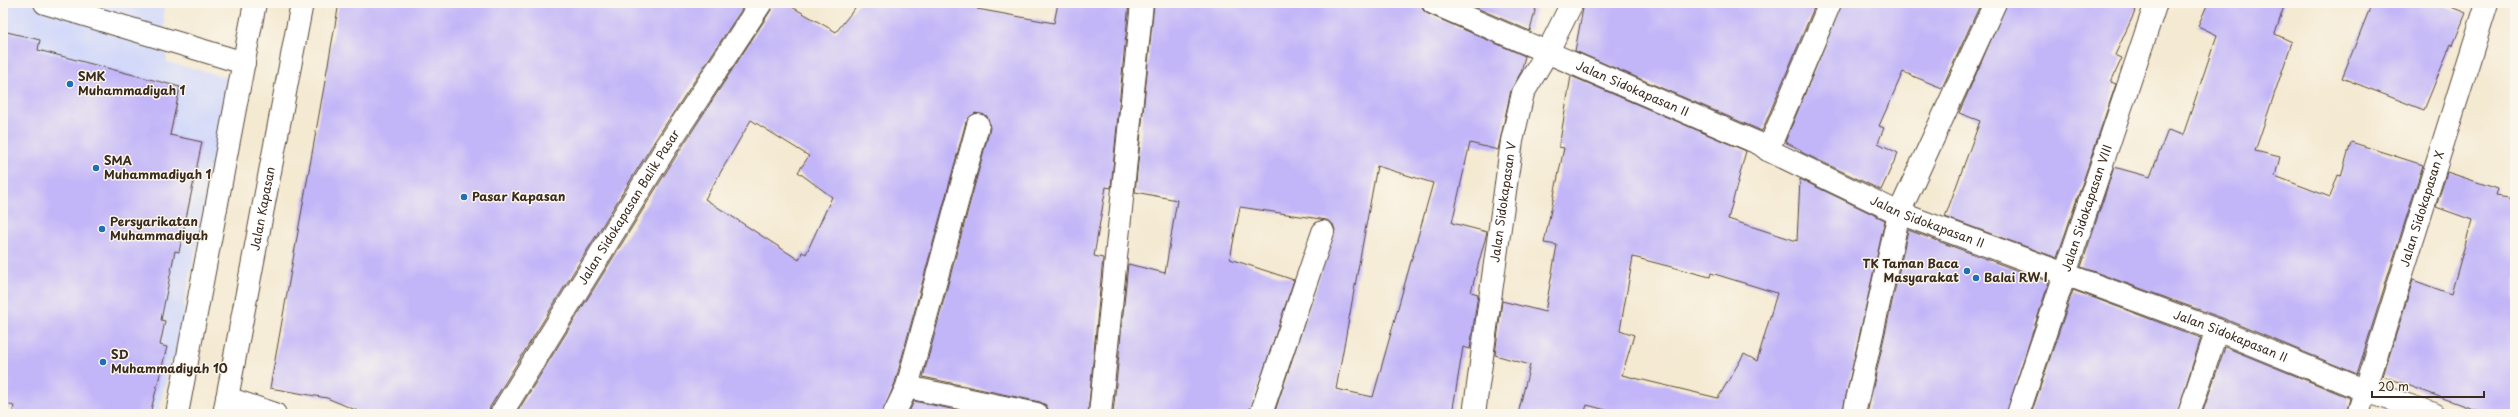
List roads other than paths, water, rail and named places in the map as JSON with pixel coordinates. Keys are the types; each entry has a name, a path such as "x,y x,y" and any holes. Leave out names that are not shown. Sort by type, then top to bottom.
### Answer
{"street":[{"path":"177,414 255,3"},
{"name":"Jalan Kapasan","path":"226,406 302,3"},
{"name":"Jalan Sidokapasan Balik Pasar","path":"501,414 667,146 761,3"},
{"path":"1100,414 1142,3"},
{"name":"Jalan Sidokapasan II","path":"1433,3 1548,51 1656,101 1760,144 1768,150 1899,213 2217,330 2366,391 2434,414"},
{"name":"Jalan Sidokapasan V","path":"1474,414 1512,141 1523,93 1548,51 1572,3"},
{"path":"1768,150 1830,3"},
{"path":"1854,414 1899,213 1994,3"},
{"name":"Jalan Sidokapasan VIII","path":"2018,414 2156,3"},
{"name":"Jalan Sidokapasan X","path":"2358,414 2487,3"},
{"path":"57,5 244,63"},
{"path":"894,414 907,387 978,125"},
{"path":"1261,414 1323,232"},
{"path":"2189,414 2217,330"},
{"path":"907,387 1037,414"},
{"path":"226,406 275,414"}],"place":[{"name":"SMK Muhammadiyah 1","path":"70,84"},
{"name":"SMA Muhammadiyah 1","path":"96,168"},
{"name":"Pasar Kapasan","path":"464,197"},
{"name":"Persyarikatan Muhammadiyah","path":"102,229"},
{"name":"TK Taman Baca Masyarakat","path":"1967,271"},
{"name":"Balai RW I","path":"1976,278"},
{"name":"SD Muhammadiyah 10","path":"103,362"}]}
